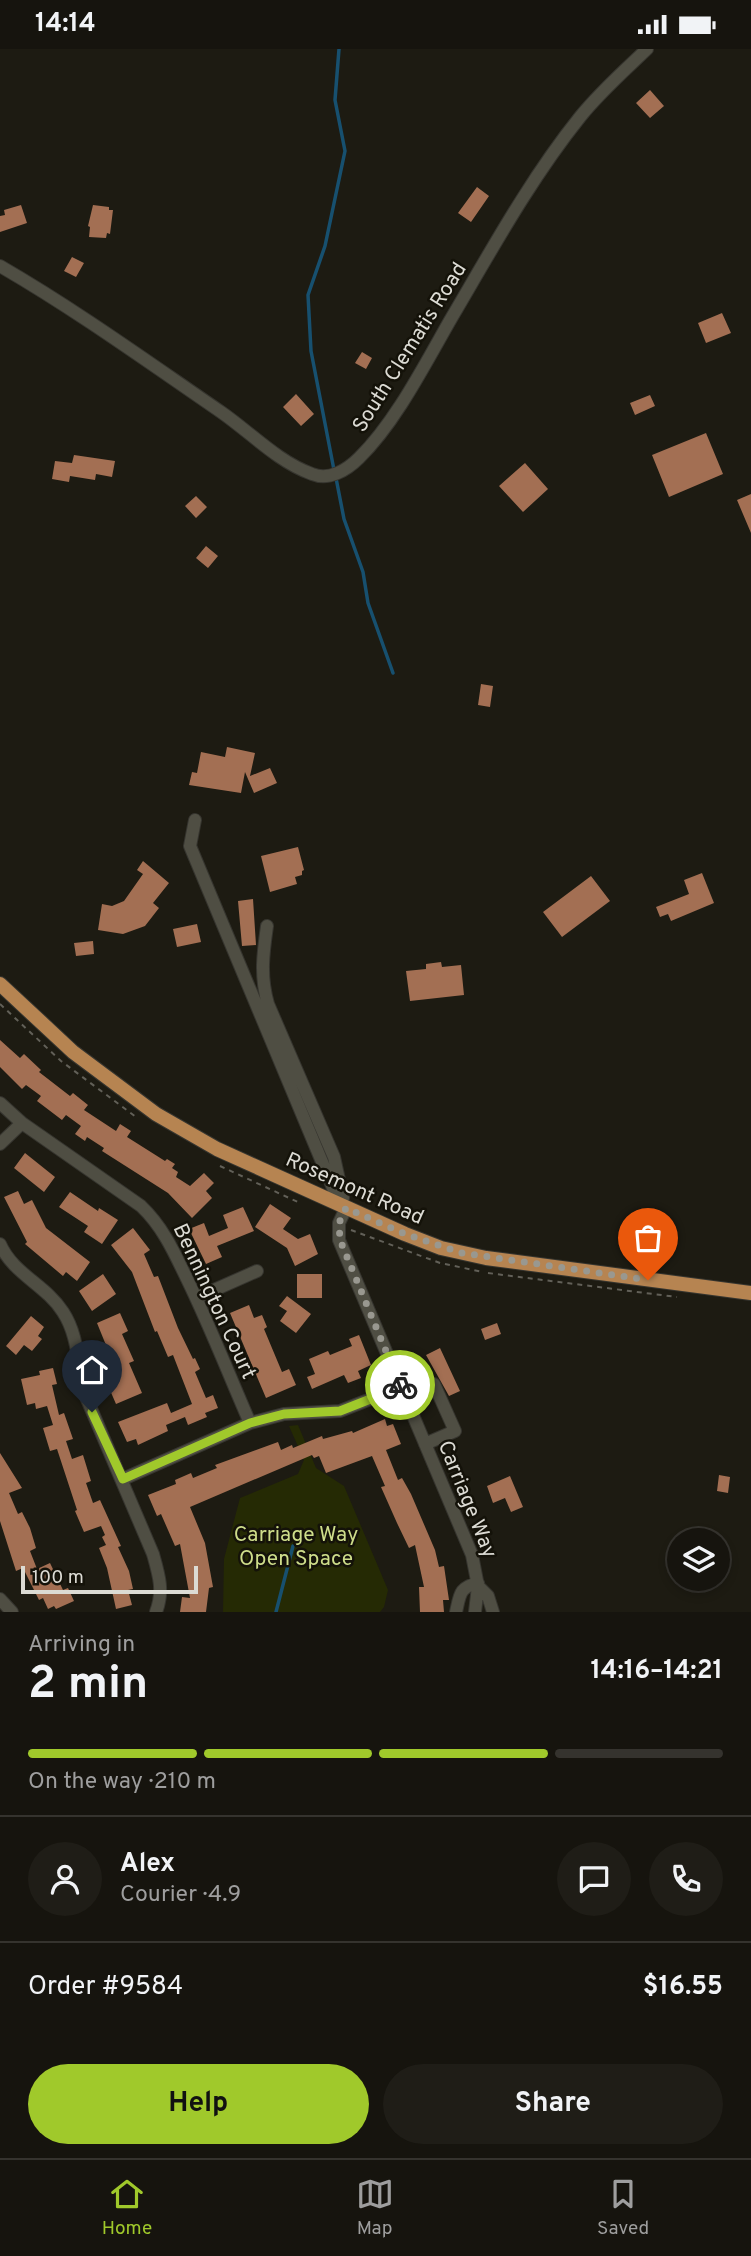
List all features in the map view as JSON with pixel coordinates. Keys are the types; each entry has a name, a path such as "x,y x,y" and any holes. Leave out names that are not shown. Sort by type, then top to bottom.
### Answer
{"main road":[{"name":"Rosemont Road","path":"0,984 73,1052 156,1114 217,1149 429,1244 476,1256 751,1293"}],"street":[{"name":"South Clematis Road","path":"0,266 49,295 227,416 288,462 313,475 323,477 337,474 358,459 379,435 412,385 513,213 580,118 613,81 647,49"},
{"path":"195,820 190,846 335,1193 346,1208"},
{"path":"267,926 261,963 262,983 268,1004 334,1157 346,1208"},
{"name":"Bennington Court","path":"0,1103 22,1123 141,1206 155,1220 165,1234 197,1298 250,1423"},
{"path":"0,1145 22,1123"},
{"name":"Carriage Way","path":"346,1208 339,1223 340,1240 472,1555 478,1584 475,1612"},
{"path":"0,1244 13,1266 63,1311 72,1328 86,1397 153,1554 160,1580 161,1598 156,1612"},
{"path":"197,1298 257,1271"},
{"path":"425,1444 455,1431 434,1384"},
{"path":"123,1479 250,1423 284,1414 340,1411 401,1387"},
{"path":"456,1612 462,1591 467,1585 478,1584 488,1596 493,1612"},
{"path":"0,1599 12,1612"}],"green space":[{"name":"Carriage Way Open Space","path":"298,1425 316,1468 344,1486 388,1590 380,1612 223,1612 224,1559 240,1498 298,1474 304,1460 289,1426"}],"building":[{"path":"650,90 664,106 650,118 636,103"},
{"path":"477,187 489,196 471,222 458,213"},
{"path":"21,205 27,223 0,232 0,216 5,215 4,210"},
{"path":"93,205 113,210 110,234 107,233 106,238 89,237 88,226"},
{"path":"72,257 84,263 76,277 64,271"},
{"path":"722,313 731,333 706,343 698,323"},
{"path":"362,352 372,358 366,369 355,363"},
{"path":"296,394 314,414 301,426 283,407"},
{"path":"650,395 655,406 635,415 630,403"},
{"path":"706,433 723,474 669,497 652,455"},
{"path":"74,455 115,461 112,477 96,474 95,480 70,476 69,482 52,479 55,461 72,463"},
{"path":"525,463 548,489 523,512 499,486"},
{"path":"751,494 751,533 737,500"},
{"path":"196,496 207,507 196,518 185,506"},
{"path":"206,546 218,556 208,568 196,558"},
{"path":"481,684 493,686 490,707 478,705"},
{"path":"227,747 255,753 250,776 270,768 277,783 254,793 245,772 241,793 189,785 192,772 197,773 201,752 225,757"},
{"path":"298,847 304,870 302,875 295,877 297,884 270,892 261,856"},
{"path":"143,861 169,883 153,903 159,908 145,926 123,934 98,930 102,904 112,906 124,901 143,874 137,870"},
{"path":"702,873 714,903 671,921 668,914 660,917 656,907 689,894 684,880"},
{"path":"591,876 610,901 562,937 543,912"},
{"path":"253,899 256,945 242,946 238,901"},
{"path":"197,924 201,942 177,947 173,929"},
{"path":"93,941 94,954 76,956 74,943"},
{"path":"441,962 442,967 461,965 464,995 410,1001 406,971 426,969 426,964"},
{"path":"0,1040 20,1058 24,1054 41,1070 39,1072 70,1096 73,1093 88,1105 84,1110 116,1131 120,1124 131,1131 127,1137 165,1161 167,1159 175,1164 172,1168 178,1172 176,1177 190,1186 204,1173 214,1183 206,1191 212,1198 192,1218 168,1193 102,1151 104,1148 87,1137 85,1141 75,1134 81,1126 66,1115 62,1120 37,1101 41,1096 26,1085 22,1089 0,1067"},
{"path":"25,1153 55,1177 44,1192 14,1168"},
{"path":"18,1191 24,1204 32,1200 46,1228 90,1262 77,1281 66,1272 63,1276 25,1244 27,1242 4,1197"},
{"path":"70,1192 98,1211 99,1208 118,1220 102,1244 84,1232 88,1226 59,1207"},
{"path":"270,1204 291,1218 283,1229 298,1239 310,1234 318,1254 295,1266 287,1248 255,1227"},
{"path":"243,1207 254,1231 217,1246 222,1257 206,1264 189,1229 204,1223 209,1236 228,1228 223,1215"},
{"path":"133,1228 150,1250 144,1254 154,1277 158,1276 178,1328 200,1369 195,1372 206,1398 213,1395 218,1408 205,1413 207,1417 188,1425 185,1417 166,1425 168,1431 138,1445 136,1439 127,1442 118,1422 167,1403 171,1413 192,1404 173,1355 168,1357 157,1331 155,1332 132,1272 111,1245"},
{"path":"103,1274 116,1294 92,1311 79,1291"},
{"path":"297,1274 322,1274 322,1298 297,1298"},
{"path":"287,1296 311,1314 296,1333 280,1321 287,1311 279,1306"},
{"path":"249,1305 254,1318 262,1315 267,1327 264,1329 282,1372 289,1369 296,1385 266,1398 230,1313"},
{"path":"120,1313 128,1331 122,1334 134,1361 129,1363 142,1393 116,1404 106,1381 111,1379 102,1359 110,1355 97,1323"},
{"path":"31,1316 44,1327 38,1336 42,1339 32,1351 24,1345 16,1355 6,1346"},
{"path":"497,1323 501,1334 485,1340 481,1329"},
{"path":"359,1335 371,1365 358,1371 361,1378 348,1383 344,1375 312,1389 307,1377 315,1374 309,1359 328,1351 330,1355 352,1346 349,1339"},
{"path":"440,1348 460,1391 449,1396 426,1355"},
{"path":"53,1368 57,1384 52,1385 59,1415 64,1413 73,1439 66,1441 72,1459 83,1455 91,1481 86,1483 93,1503 100,1500 121,1546 118,1547 129,1571 133,1589 128,1590 132,1605 116,1609 107,1568 99,1548 106,1545 102,1537 105,1535 101,1526 84,1532 57,1449 50,1451 43,1428 53,1425 47,1406 36,1409 35,1403 27,1405 21,1379 40,1375 39,1371"},
{"path":"385,1419 387,1426 393,1424 401,1444 386,1450 398,1480 402,1478 411,1494 435,1550 439,1567 444,1566 449,1600 443,1600 444,1612 420,1612 419,1587 424,1587 415,1545 409,1548 381,1487 385,1486 372,1456 326,1473 319,1456 314,1458 312,1455 190,1507 205,1543 213,1587 209,1588 206,1612 180,1612 182,1597 190,1598 180,1544 175,1546 161,1514 157,1516 148,1495 176,1484 175,1480 191,1473 193,1478 217,1468 215,1465 278,1442 281,1450 292,1445 293,1448 322,1436 323,1439 352,1431 353,1433"},
{"path":"0,1453 22,1488 9,1493 18,1514 22,1512 30,1528 36,1548 30,1551 37,1569 50,1563 63,1590 68,1588 74,1601 56,1609 54,1606 48,1609 43,1598 39,1600 23,1568 16,1571 0,1521"},
{"path":"719,1475 730,1477 728,1493 717,1491"},
{"path":"510,1476 523,1507 511,1512 505,1498 493,1503 487,1486"}],"waterway":[{"path":"334,470 311,351 308,295 325,246 345,151 335,100 339,49"},
{"path":"336,478 344,519 363,572 368,603 393,673"},
{"path":"276,1612 293,1546"}],"way so far":[{"path":"400,1385 338,1234 339,1223 346,1208 441,1248 486,1258 648,1280"}],"route":[{"path":"92,1412 123,1479 250,1423 284,1414 340,1411 367,1402 401,1387 400,1385"}]}
